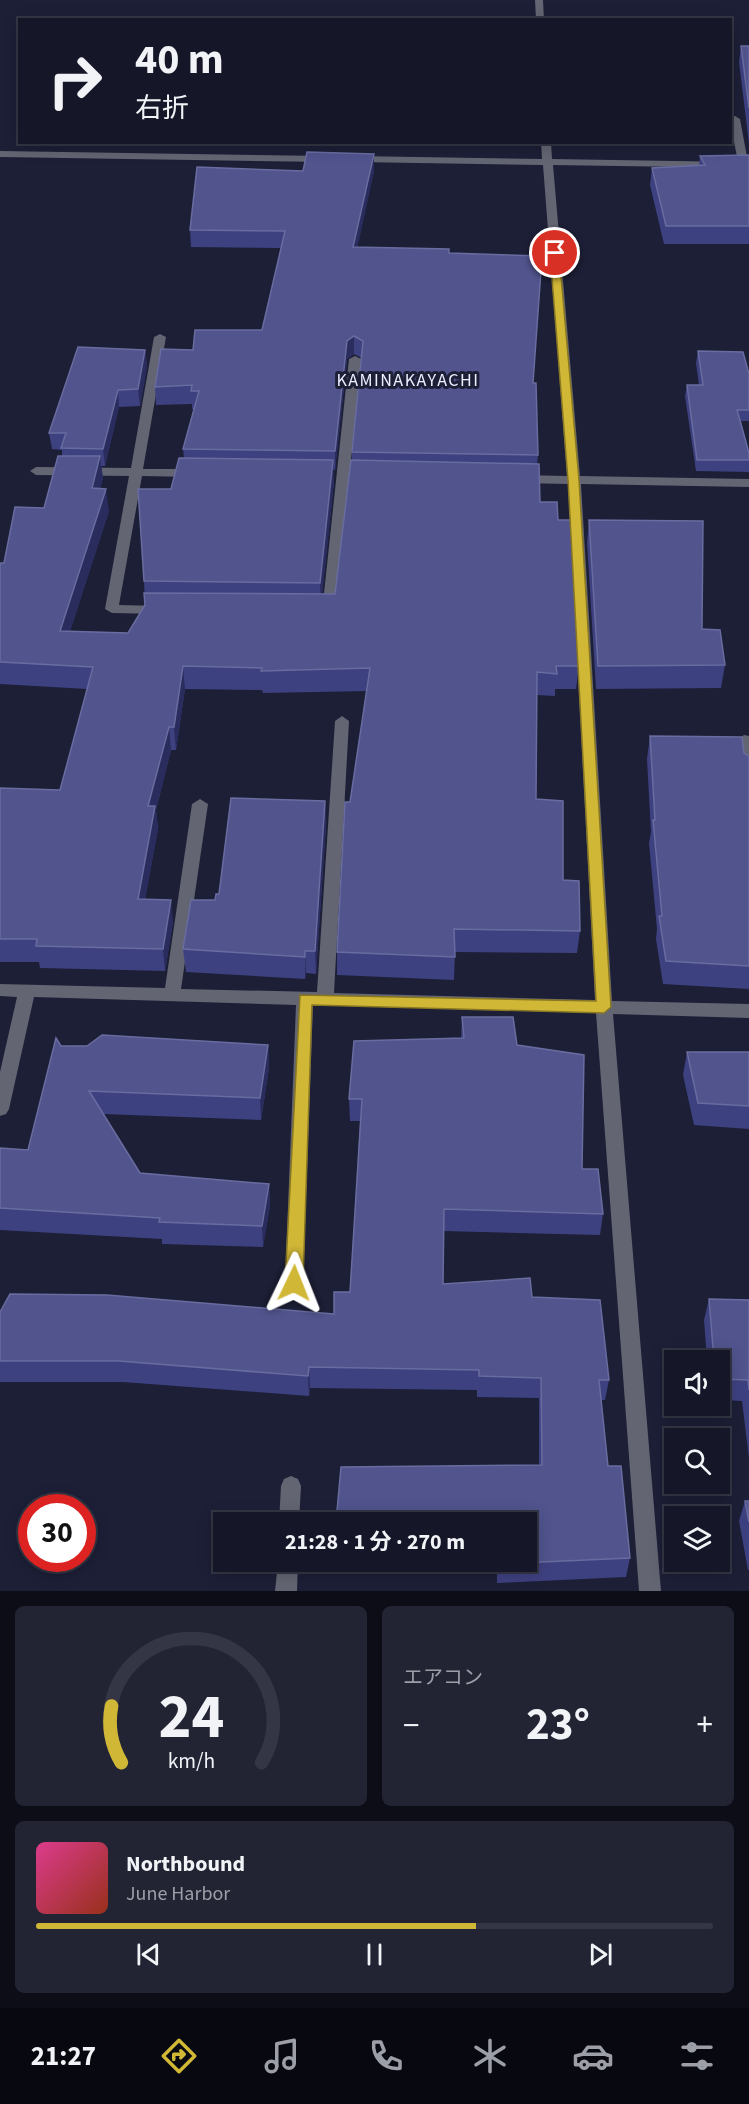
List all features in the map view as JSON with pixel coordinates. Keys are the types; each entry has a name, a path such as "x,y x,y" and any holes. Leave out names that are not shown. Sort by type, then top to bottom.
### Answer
{"street":[{"path":"539,0 540,18"},
{"path":"346,159 746,165 735,119"},
{"path":"546,144 573,480 604,1007 650,1591"},
{"path":"0,154 334,159"},
{"path":"160,337 111,609 180,610"},
{"path":"318,612 329,612 345,476 355,359"},
{"path":"36,471 205,473"},
{"path":"505,478 749,483"},
{"path":"325,999 342,721"},
{"path":"744,740 749,775"},
{"path":"172,995 200,804"},
{"path":"0,990 749,1011"},
{"path":"0,1108 27,991"},
{"path":"294,1283 305,999"},
{"path":"290,1512 291,1486"},
{"path":"286,1591 287,1572"}],"building":[{"path":"741,46 749,46 749,108"},
{"path":"307,152 374,154 353,247 449,249 449,253 542,256 533,383 536,383 538,455 352,452 363,341 354,336 347,341 335,451 183,449 199,391 191,391 192,385 155,387 161,349 193,350 195,330 262,330 285,231 190,230 197,167 303,171"},
{"path":"749,155 749,226 666,226 652,168 705,165 700,156"},
{"path":"78,347 145,350 138,389 118,390 103,449 61,448 66,433 49,433"},
{"path":"698,351 743,352 749,374 749,410 737,410 749,460 697,460 687,385 703,385"},
{"path":"58,456 100,456 92,488 106,489 60,631 128,633 145,605 144,593 335,594 351,460 539,464 540,502 557,502 558,520 571,520 579,666 556,666 557,674 537,672 536,799 563,801 563,880 579,881 580,931 454,929 455,957 337,952 345,802 350,802 370,668 261,671 262,668 183,666 174,727 169,727 148,806 155,806 138,899 171,900 163,949 36,946 37,939 0,939 0,788 60,790 93,667 0,662 0,563 4,563 15,507 44,508"},
{"path":"179,458 333,460 320,583 144,581 138,489 171,489"},
{"path":"589,520 703,521 702,629 720,630 725,665 598,666"},
{"path":"650,736 742,737 744,753 749,756 749,966 666,961 659,916 662,916 653,820 655,820"},
{"path":"231,798 325,801 315,951 305,951 305,957 183,949 191,900 215,900 216,894 219,894"},
{"path":"462,1017 513,1017 517,1045 584,1055 582,1169 598,1169 603,1214 444,1209 443,1284 530,1278 532,1297 600,1300 609,1380 599,1380 608,1466 621,1466 630,1558 537,1562 537,1512 337,1512 341,1467 542,1465 541,1378 479,1376 479,1370 309,1367 308,1376 119,1361 0,1361 0,1312 10,1294 107,1295 334,1314 334,1292 350,1292 362,1099 349,1099 354,1041 464,1038"},
{"path":"102,1035 268,1045 260,1098 89,1091 140,1173 269,1184 262,1226 159,1222 160,1218 0,1208 0,1148 28,1150 56,1038 61,1046 87,1046"},
{"path":"687,1052 749,1052 749,1106 698,1103"},
{"path":"709,1299 749,1300 749,1390 748,1380 730,1379 730,1350 713,1350"},
{"path":"745,1501 749,1501 749,1522"}],"district":[{"name":"KAMINAKAYACHI","path":"408,380"}],"route":[{"path":"294,1283 305,999 604,1007 573,480 555,253"}]}
